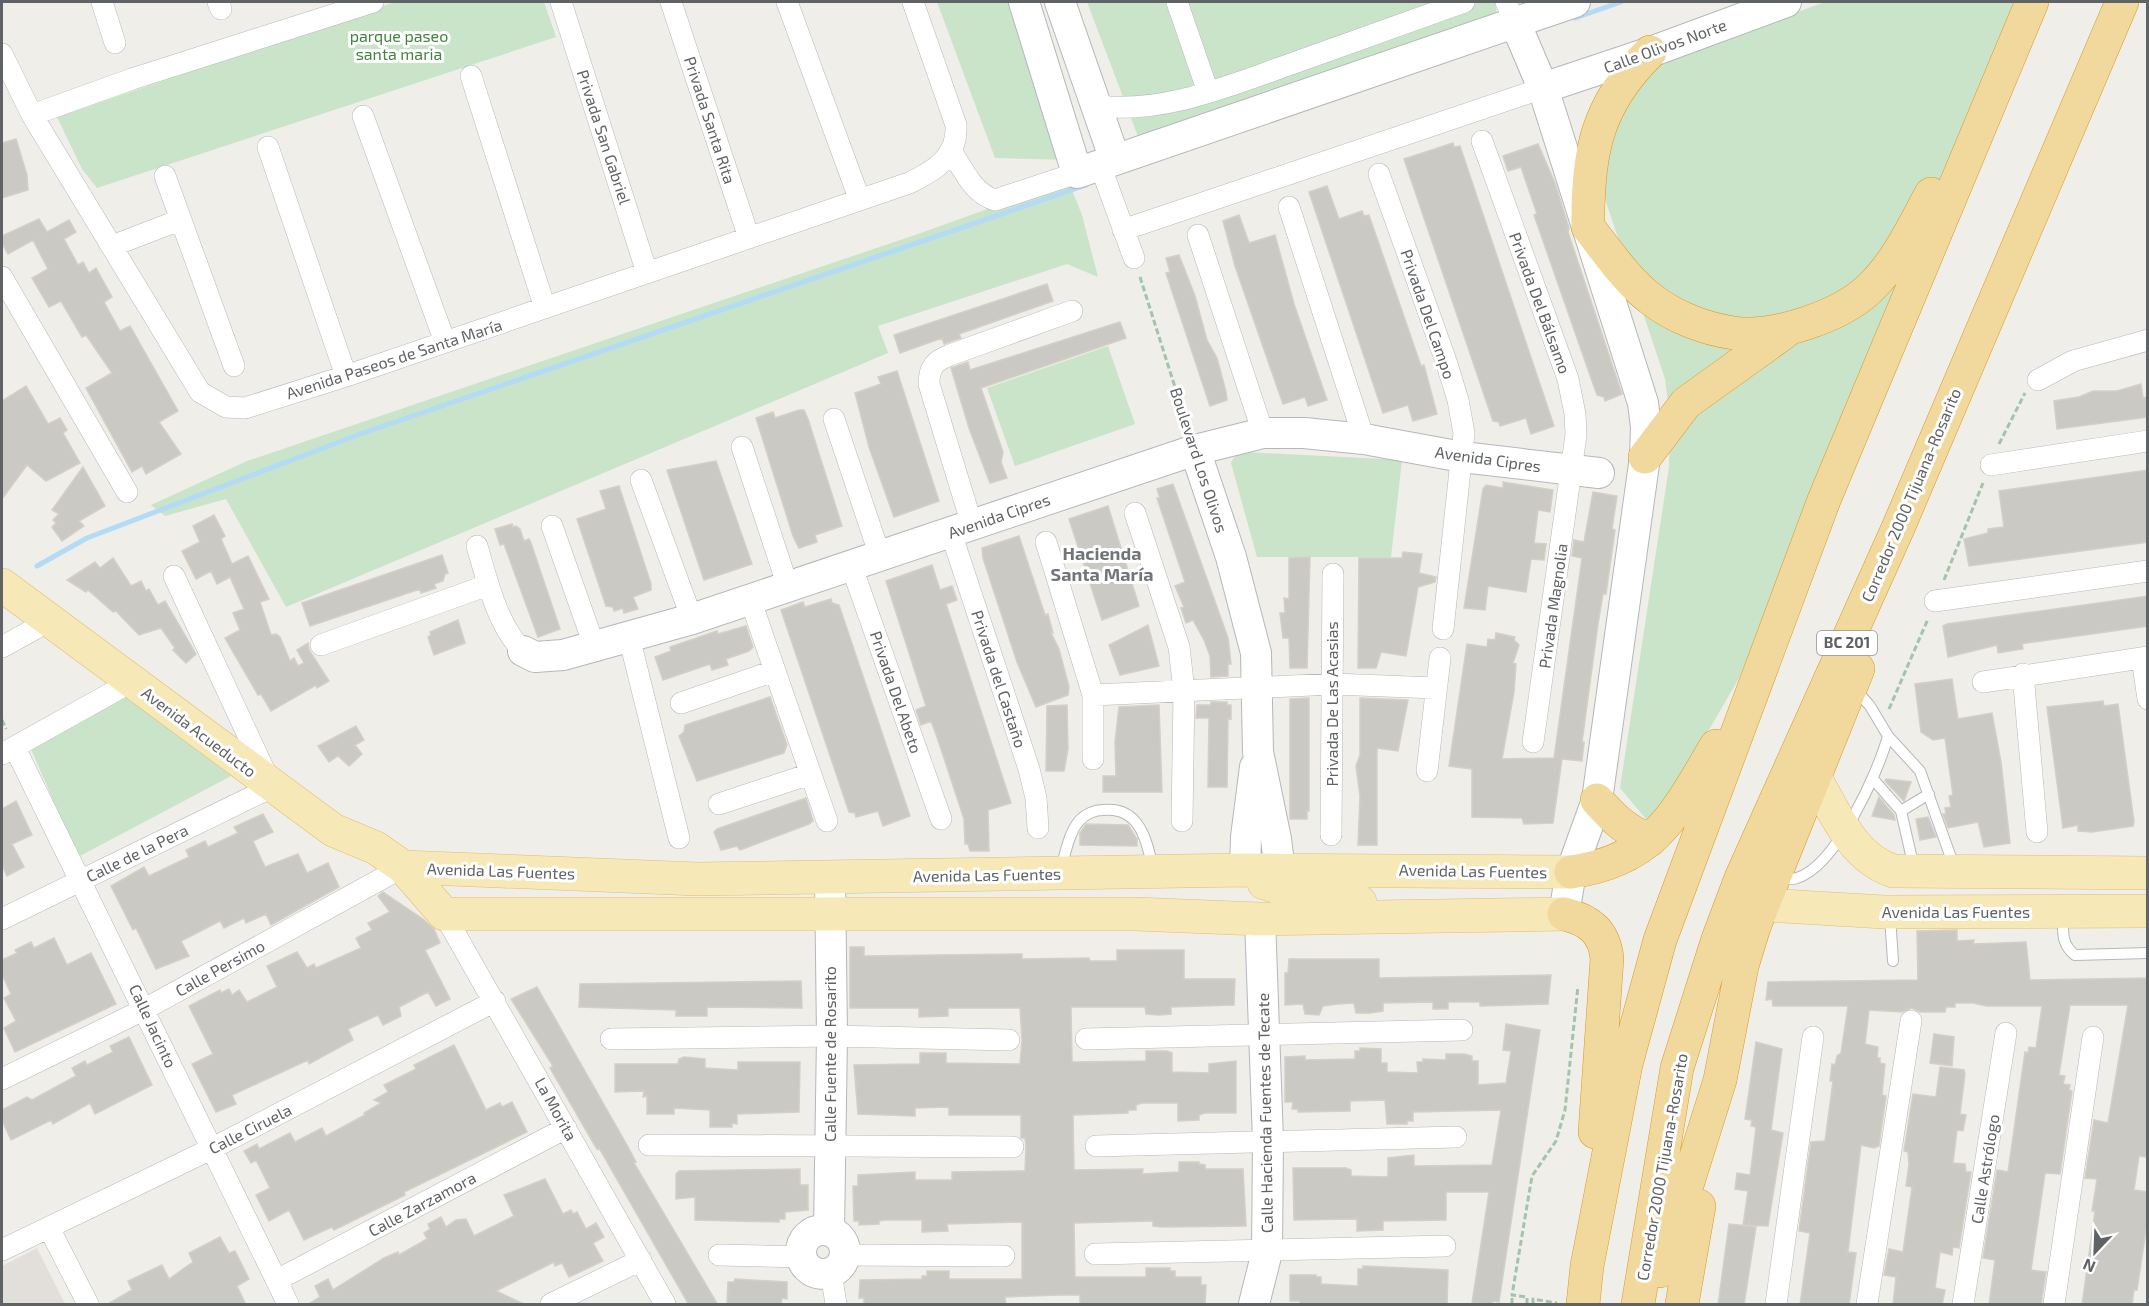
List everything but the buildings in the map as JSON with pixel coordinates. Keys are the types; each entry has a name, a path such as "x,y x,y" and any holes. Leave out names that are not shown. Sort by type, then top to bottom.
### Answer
{"highway":[{"name":"Corredor 2000 Tijuana-Rosarito","path":"1638,1305 1677,1068 1698,994 1741,878 1898,528 2122,2"},
{"path":"1650,52 1629,73 1598,128 1588,182 1588,227 1649,298 1676,316 1734,333 1757,334 1809,322 1851,302 1869,290 1899,255 2028,11"},
{"path":"1578,1300 1626,1064 1660,940 1824,500 2028,11"},
{"path":"1645,457 1686,403 1794,326"},
{"path":"1682,1305 1742,966 1866,648 1898,528"},
{"path":"1571,872 1615,863 1650,840 1679,809 1759,675"},
{"path":"1597,800 1618,824 1629,832 1650,840"},
{"path":"1564,914 1594,927 1605,942 1607,958 1578,1300"},
{"path":"1649,1305 1720,1080"}],"main road":[{"name":"Avenida Acueducto","path":"2,585 333,830 376,848 403,867 444,914"},
{"path":"1815,778 1844,830 1865,857 1893,871 2148,873"},
{"name":"Avenida Las Fuentes","path":"403,867 697,879 1154,873 1265,875 1571,872"},
{"path":"1135,914 1171,903 1225,892 1257,890 1265,875 1349,900 1415,915"},
{"name":"Avenida Las Fuentes","path":"1769,892 1890,912 2148,911"},
{"path":"444,914 1135,914 1260,919 1564,914"}],"street":[{"path":"102,2 115,43"},
{"path":"32,115 132,79 373,2"},
{"name":"Privada San Gabriel","path":"561,2 647,273"},
{"name":"Privada Santa Rita","path":"671,2 749,238"},
{"path":"787,2 858,198"},
{"path":"913,2 952,110 957,140 952,152 975,189 995,200 1099,168 1513,18 1575,2"},
{"path":"1024,2 1099,168 1134,258"},
{"path":"1060,2 1096,106 1099,168"},
{"path":"1177,2 1208,92"},
{"path":"1096,106 1150,108 1208,92 1464,2"},
{"name":"Calle Olivos Norte","path":"1539,78 1650,52 1786,2"},
{"path":"1513,18 1539,78 1588,227 1643,403 1646,427 1645,457 1597,800 1571,872 1564,914"},
{"name":"Avenida Paseos de Santa María","path":"2,54 32,115 200,392 226,407 244,408 346,376 749,238 858,198 909,183 928,174 952,152"},
{"path":"471,76 545,308"},
{"path":"1120,222 1539,78"},
{"path":"363,116 445,342"},
{"name":"Privada Del Bálsamo","path":"1482,141 1568,379 1585,471"},
{"path":"268,147 346,376"},
{"name":"Privada Del Campo","path":"1379,174 1458,400 1464,433 1443,630"},
{"path":"165,176 234,366"},
{"path":"1289,207 1364,439"},
{"path":"112,246 180,220"},
{"path":"1198,235 1263,433"},
{"path":"2,277 127,492"},
{"name":"Privada del Castaño","path":"1038,828 1036,798 1029,768 961,529 929,384 931,368 939,360 1072,311"},
{"path":"2038,380 2083,357 2148,340"},
{"path":"834,420 880,556"},
{"name":"Avenida Cipres","path":"477,546 488,585 513,641 523,651 535,657 548,657 595,648 692,619 1195,450 1263,433 1364,439 1462,457 1585,471"},
{"path":"1991,465 2148,441"},
{"path":"742,447 788,587"},
{"name":"Boulevard Los Olivos","path":"1195,450 1247,611 1256,653 1258,752 1276,839 1265,875"},
{"name":"Privada Magnolia","path":"1533,742 1585,471"},
{"path":"641,480 692,619"},
{"path":"1135,513 1179,647 1184,691 1182,821"},
{"path":"552,526 595,648"},
{"path":"1047,542 1093,694 1093,759"},
{"name":"Privada Del Abeto","path":"851,565 941,819"},
{"path":"1935,601 2148,571"},
{"name":"Privada De Las Acasias","path":"1331,835 1333,574"},
{"path":"174,576 272,787"},
{"path":"321,645 488,585"},
{"path":"750,599 827,821"},
{"path":"2,647 49,621"},
{"path":"628,638 679,838"},
{"path":"1983,682 2023,674 2145,657 2148,699"},
{"path":"1427,771 1440,658"},
{"path":"681,703 774,671"},
{"path":"2023,674 2037,832"},
{"path":"8,751 131,682"},
{"path":"1093,694 1333,684 1436,688"},
{"name":"Calle Jacinto","path":"8,751 82,880 288,1305"},
{"path":"718,804 810,774"},
{"name":"Calle de la Pera","path":"2,920 272,787"},
{"name":"Calle Persimo","path":"2,1079 145,1009 403,867"},
{"name":"Calle Fuente de Rosarito","path":"830,877 832,1036 830,1146 835,1253"},
{"name":"La Morita","path":"444,914 665,1305"},
{"name":"Calle Hacienda Fuentes de Tecate","path":"1254,1305 1268,1252 1268,1142 1260,919"},
{"name":"Calle Ciruela","path":"2,1250 211,1149 495,1001"},
{"path":"1867,1305 1911,1021"},
{"path":"1086,1039 1462,1030"},
{"name":"Calle Astrólogo","path":"1963,1305 2006,1033"},
{"path":"611,1039 832,1036 1009,1040"},
{"path":"1776,1305 1813,1036"},
{"path":"2054,1305 2093,1037"},
{"name":"Calle Zarzamora","path":"277,1280 567,1128"},
{"path":"1096,1146 1456,1137"},
{"path":"649,1145 1012,1147"},
{"path":"49,1227 88,1305"},
{"path":"719,1255 801,1257 802,1242 814,1231 835,1253 836,1305"},
{"path":"1095,1254 1268,1252 1445,1246"},
{"path":"835,1253 1004,1256"},
{"path":"551,1305 641,1260"}],"lane":[{"path":"1851,685 1870,706 1888,736 1920,771 1956,872"},
{"path":"1769,892 1816,867 1865,798 1888,736"},
{"path":"1873,779 1901,811 1914,872"},
{"path":"1901,811 1929,794"},
{"path":"1059,874 1079,821 1095,810 1111,809 1130,814 1142,828 1154,873"},
{"path":"1890,912 1893,961"},
{"path":"2063,912 2063,936 2067,949 2075,955 2148,953"}],"path":[{"name":"Boulevard Los Olivos","path":"1134,258 1195,450"},
{"path":"1882,725 1916,652 1991,465 2028,388 2038,380"},
{"path":"1512,1305 1532,1176 1556,1141 1564,1110 1578,985"},
{"path":"1512,1295 1527,1297 1527,1305"},
{"path":"1533,1305 1533,1299 1578,1300"}],"shaded area":[{"path":"37,1248 65,1304 2,1304 2,1266"}],"green space":[{"name":"parque paseo santa maria","path":"395,2 544,2 556,37 97,188 82,169 57,117"},
{"path":"937,2 1019,2 1069,160 995,158"},
{"path":"1087,2 1495,2 1499,25 1142,147"},
{"path":"1825,2 2015,2 1739,678 1662,811 1646,819 1620,788 1669,467 1670,418 1665,379 1597,175 1600,159 1643,72 1672,57"},
{"path":"1068,180 1082,215 1098,277 1067,264 878,326 888,353 286,607 226,499 165,516 151,505 247,461 918,234"},
{"path":"1108,346 1135,424 1015,466 987,388"},
{"path":"1245,452 1402,460 1391,557 1257,557 1231,463 1234,457"},
{"path":"128,694 233,775 78,857 30,747"}],"waterway":[{"path":"1575,18 1621,2"},
{"path":"37,566 87,538 360,434 1086,185"}],"district":[{"name":"Hacienda Santa María","path":"1102,564"}]}
